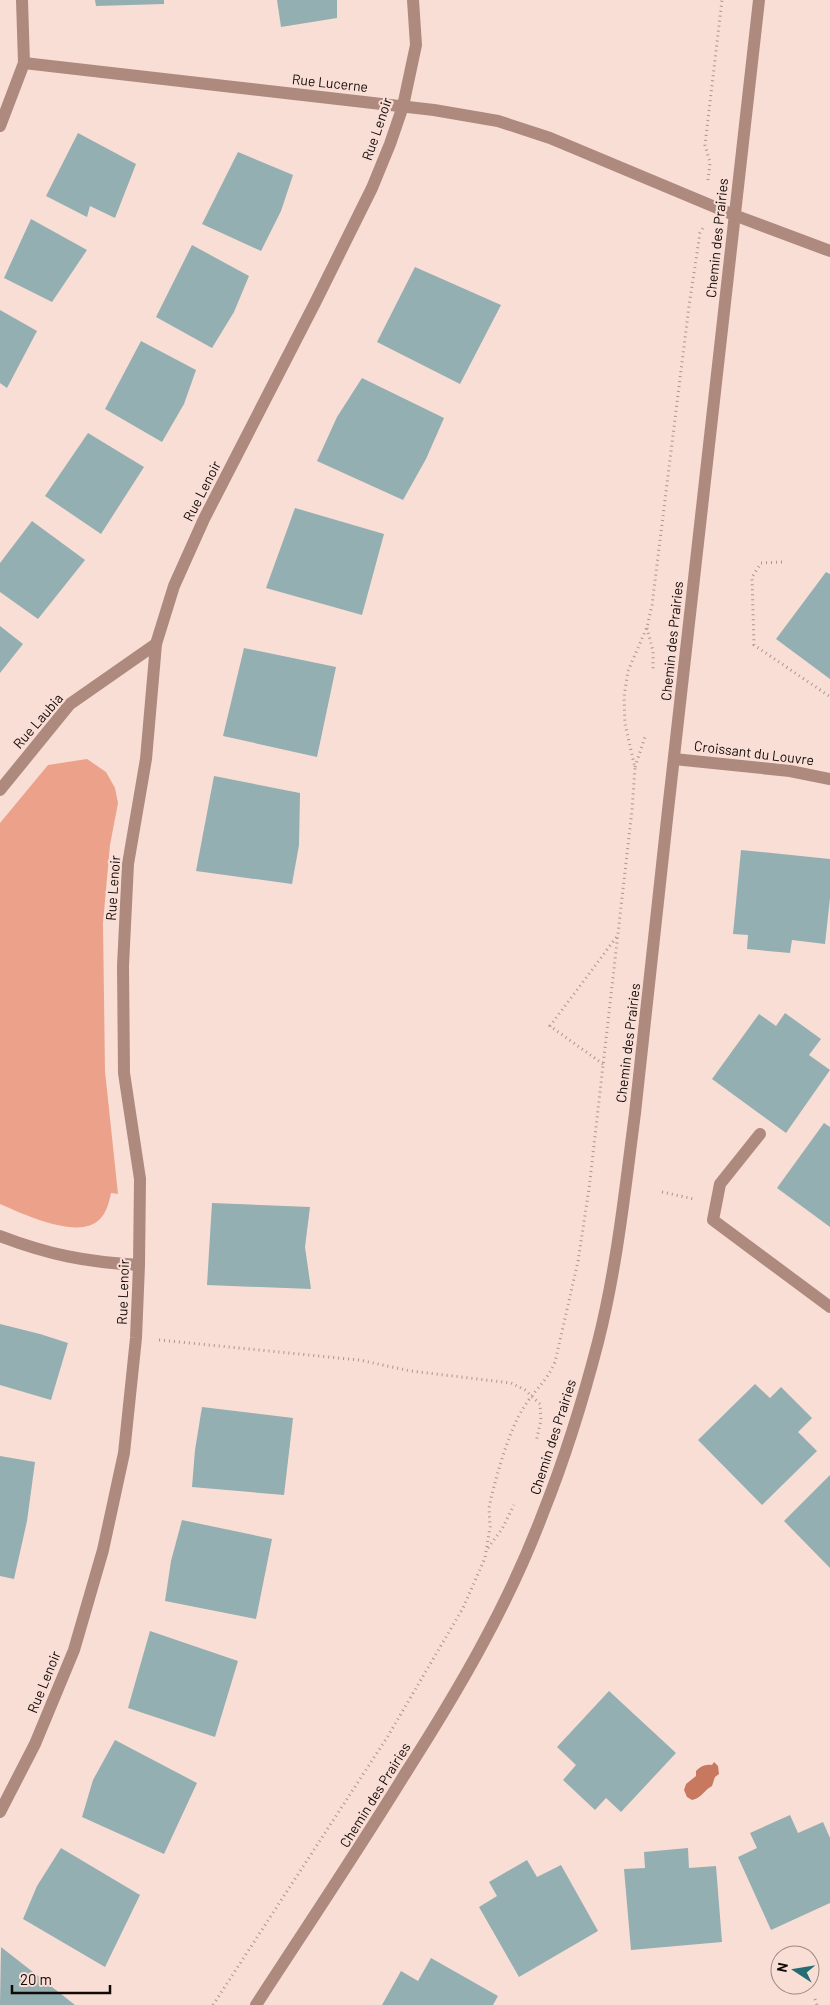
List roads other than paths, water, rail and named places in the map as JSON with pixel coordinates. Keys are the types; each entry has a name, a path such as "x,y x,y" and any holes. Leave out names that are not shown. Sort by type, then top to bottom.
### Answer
{"street":[{"path":"0,126 24,63 22,0"},
{"name":"Rue Lenoir","path":"0,1812 35,1744 74,1650 103,1550 124,1453 136,1338 140,1179 124,1072 123,966 128,864 146,759 156,644 174,586 204,519 316,302 372,188 403,106 416,45 413,0"},
{"name":"Chemin des Prairies","path":"256,2005 366,1837 440,1719 476,1658 500,1612 532,1541 570,1436 599,1339 619,1234 648,1004 759,0"},
{"name":"Rue Lucerne","path":"24,63 471,115 528,130 682,191 734,215 830,251"},
{"name":"Rue Laubia","path":"0,790 70,704 156,644"},
{"name":"Croissant du Louvre","path":"674,759 790,771 830,779"},
{"path":"760,1134 720,1184 713,1220 830,1307"},
{"path":"0,1236 37,1250 76,1260 139,1265"}]}
